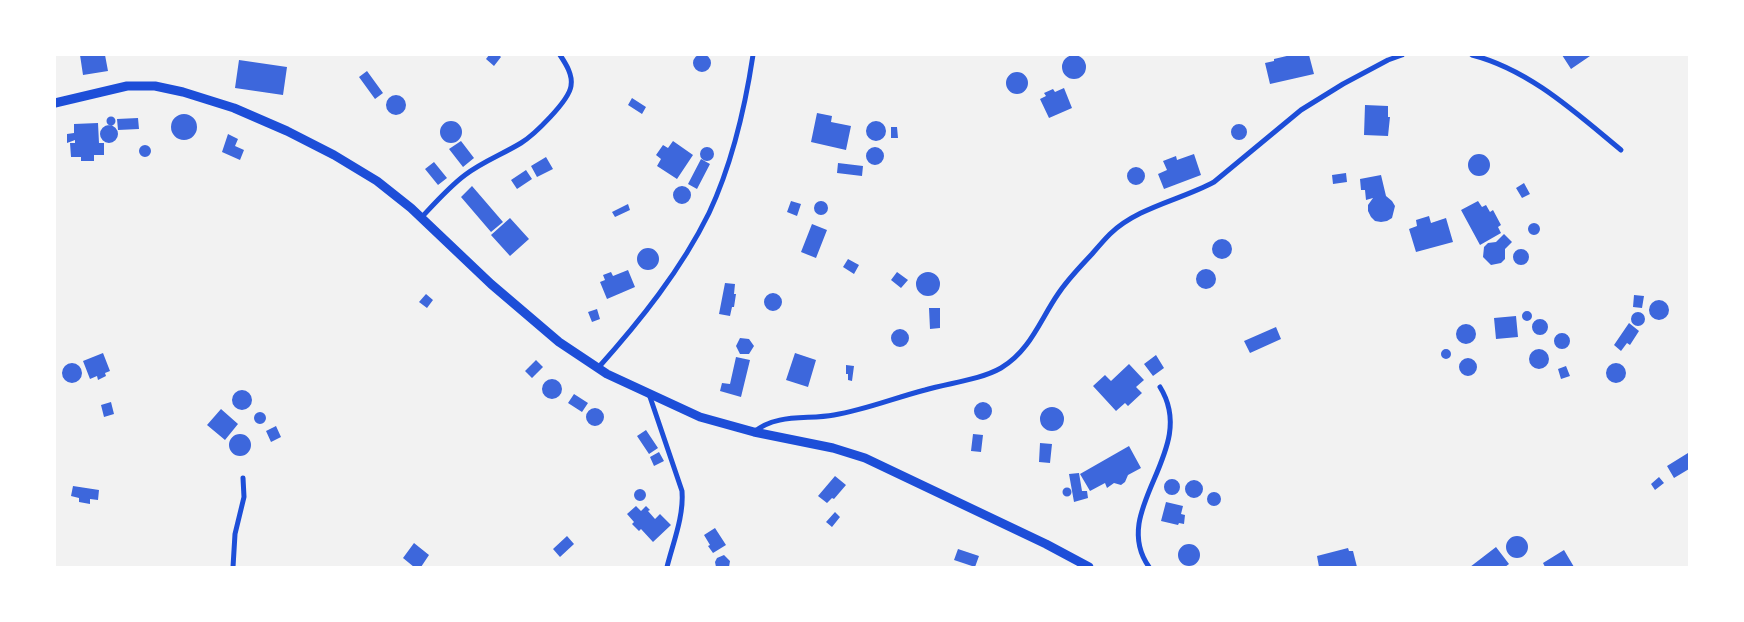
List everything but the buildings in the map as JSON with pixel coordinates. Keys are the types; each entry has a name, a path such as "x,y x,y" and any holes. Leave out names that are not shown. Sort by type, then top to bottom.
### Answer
{"street":[{"path":"422,218 465,174 523,142 557,109 571,87 569,71 560,55"},
{"path":"598,368 648,310 692,243 709,212 733,150 753,55"},
{"path":"754,432 767,422 778,419 814,417 856,411 916,392 983,375 1001,368 1023,350 1072,274 1110,234 1135,216 1214,182 1301,110 1388,60 1402,55"},
{"path":"1472,55 1510,70 1540,86 1621,150"},
{"path":"55,104 127,86 154,86 183,92 234,108 287,131 334,154 377,181 422,218 491,284 559,342 607,374 700,417 754,432 833,448 865,458 1046,544 1089,567"},
{"path":"1149,567 1139,545 1137,532 1138,520 1144,502 1165,455 1169,406 1160,387"},
{"path":"649,394 682,491 683,500 667,567"},
{"path":"233,567 235,534 244,497 243,478"}]}
